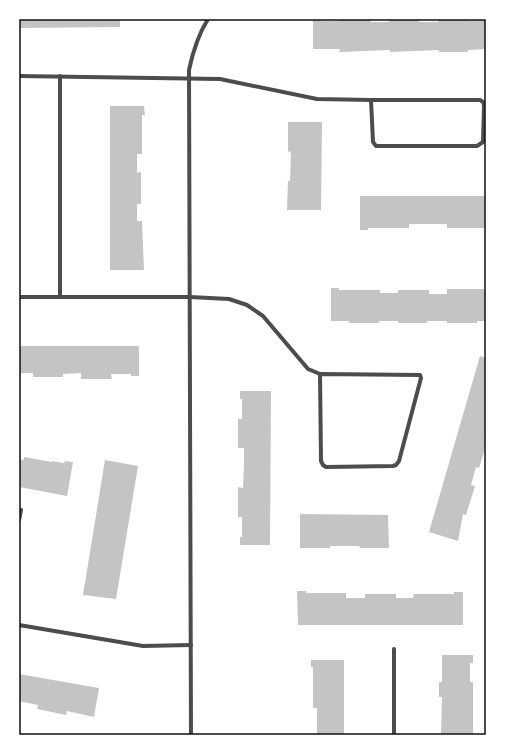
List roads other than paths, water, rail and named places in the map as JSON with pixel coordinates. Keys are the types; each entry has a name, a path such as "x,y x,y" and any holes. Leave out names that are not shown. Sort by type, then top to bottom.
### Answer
{"street":[{"path":"191,735 189,70 195,46 201,30 208,19"},
{"path":"19,76 229,80 317,99 480,100 483,102 484,106 483,142 477,146 376,146 373,142 371,100"},
{"path":"60,76 60,296"},
{"path":"19,297 190,296 229,299 240,302 254,309 267,320 308,369 320,374 420,375 421,378 399,461 396,465 359,467 326,467 324,465 321,460 320,374"},
{"path":"19,520 21,510"},
{"path":"19,625 144,646 191,645"},
{"path":"394,649 394,735"}]}
